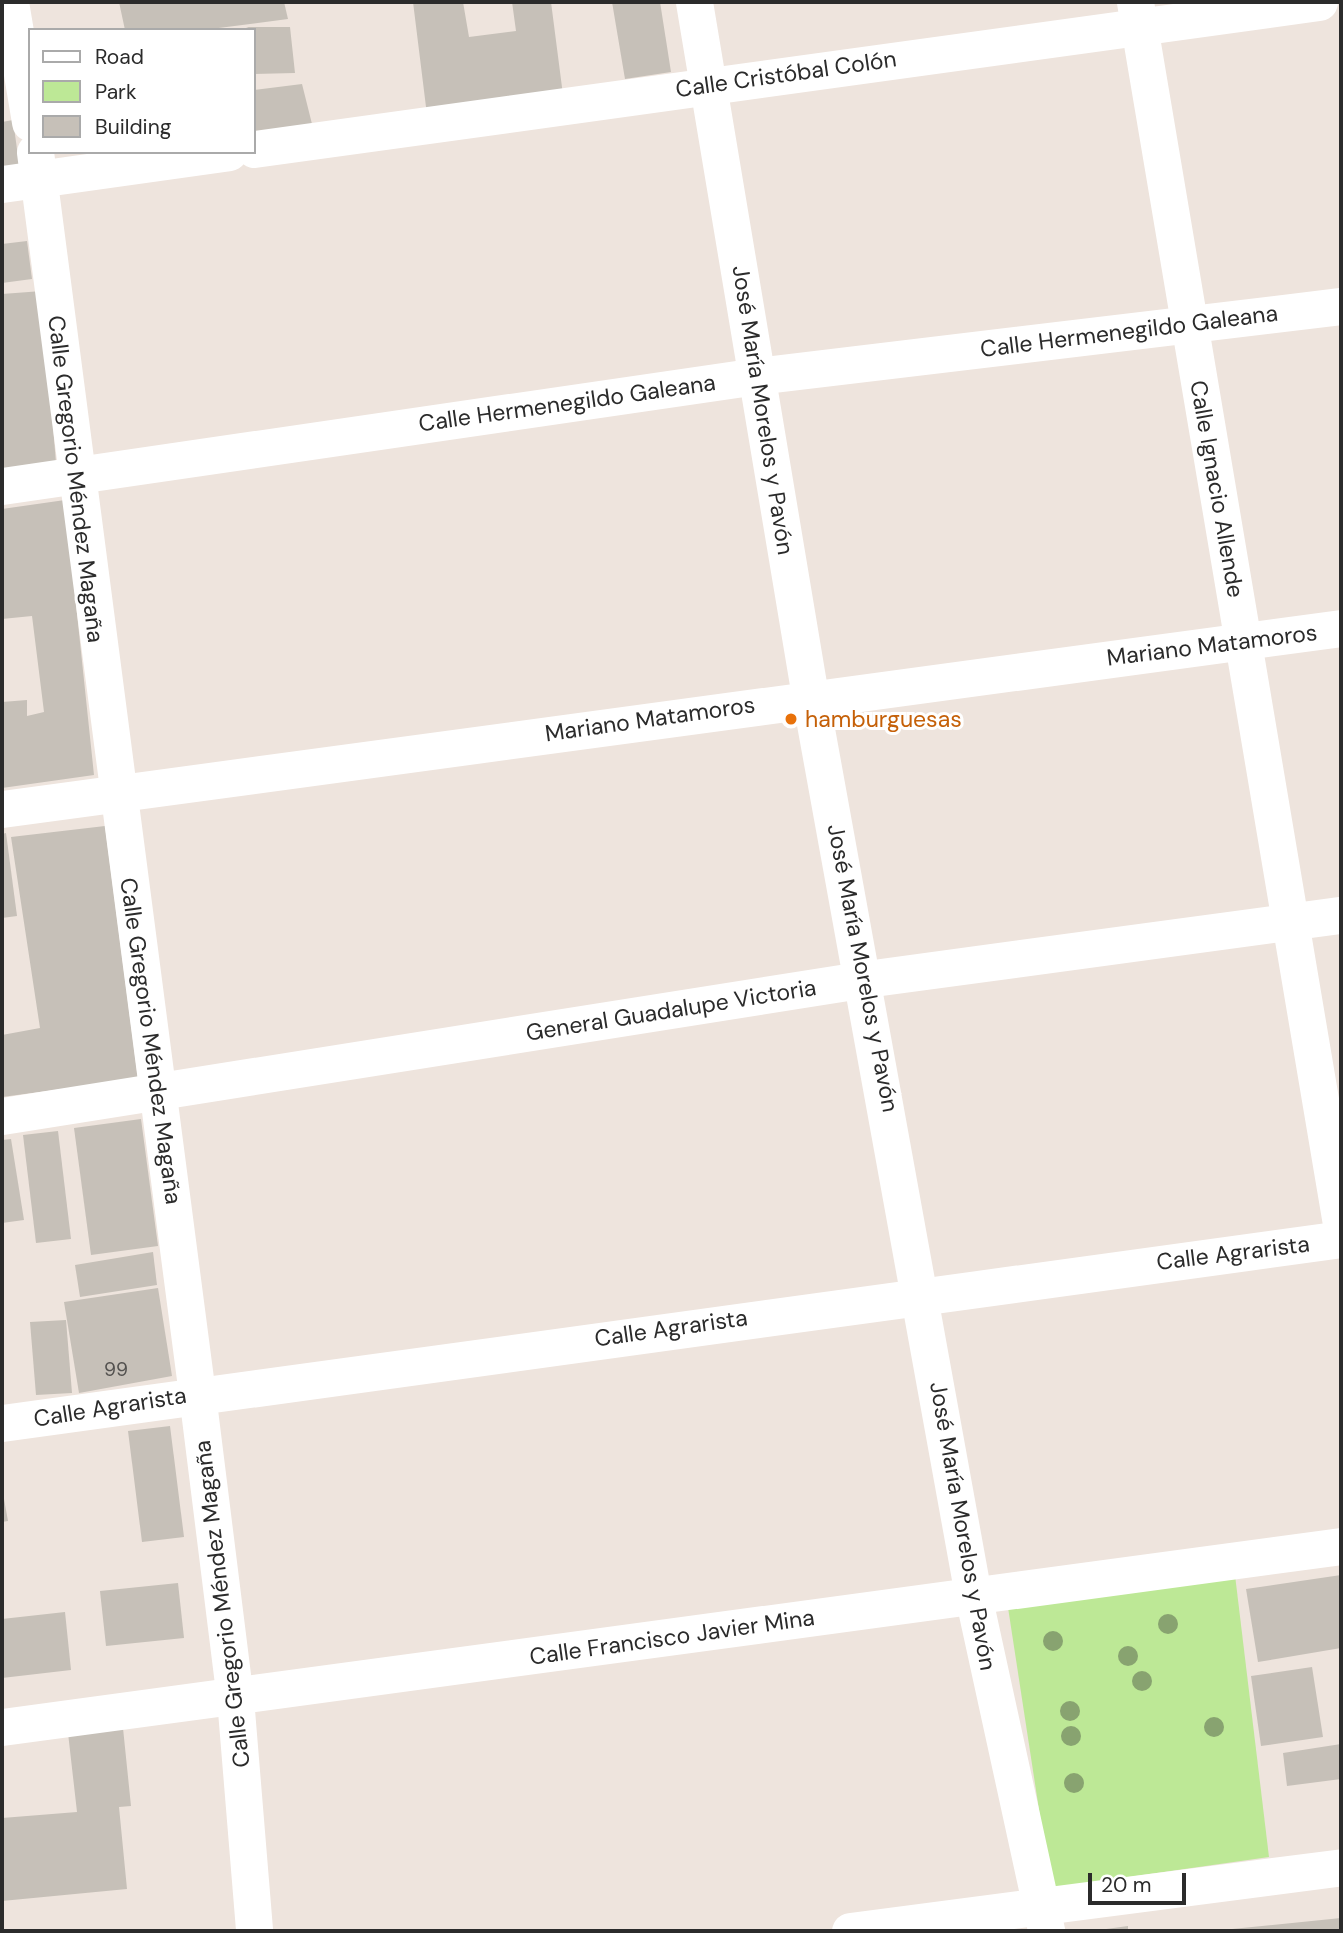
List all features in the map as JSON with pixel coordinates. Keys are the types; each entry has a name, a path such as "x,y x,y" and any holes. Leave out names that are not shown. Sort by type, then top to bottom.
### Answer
{"street":[{"path":"10,2 28,110"},
{"name":"José María Morelos y Pavón","path":"694,2 810,696 866,979 973,1595 1044,1919"},
{"name":"Calle Cristóbal Colón","path":"256,149 709,84 1137,14 1319,2"},
{"name":"Calle Ignacio Allende","path":"1137,14 1341,1224"},
{"path":"2,184 37,166 202,154"},
{"name":"Calle Gregorio Méndez Magaña","path":"37,166 74,476 159,1092 235,1698 254,1931"},
{"name":"Calle Hermenegildo Galeana","path":"2,486 757,376 1341,306"},
{"name":"Mariano Matamoros","path":"2,809 810,696 1341,628"},
{"name":"General Guadalupe Victoria","path":"2,1116 866,979 1341,915"},
{"name":"Calle Agrarista","path":"2,1423 922,1294 1341,1239"},
{"name":"Calle Francisco Javier Mina","path":"2,1727 235,1698 1341,1546"},
{"path":"850,1931 1044,1919 1341,1867"}],"green space":[{"path":"1235,1575 1269,1857 1051,1888 1007,1601"}],"building":[{"path":"119,2 284,2 288,19 218,28 125,28"},
{"path":"413,2 463,2 469,37 516,31 512,2 551,2 563,95 427,115"},
{"path":"612,2 660,2 671,72 625,79"},
{"path":"246,27 290,27 295,73 256,74 256,28"},
{"path":"302,84 313,128 256,135 256,90"},
{"path":"13,120 20,171 2,174 2,122"},
{"path":"27,241 32,279 2,283 2,244"},
{"path":"42,291 56,463 2,470 2,294"},
{"path":"65,500 94,775 2,788 2,702 27,700 27,716 44,712 32,616 2,619 2,509"},
{"path":"105,826 138,1079 2,1097 2,1035 40,1028 11,837"},
{"path":"6,833 17,916 2,918 2,834"},
{"path":"141,1119 158,1246 91,1255 74,1128"},
{"path":"58,1131 71,1239 36,1243 23,1135"},
{"path":"11,1139 24,1220 2,1223 2,1140"},
{"path":"153,1252 157,1285 80,1297 75,1265"},
{"path":"158,1288 172,1376 79,1393 64,1302"},
{"path":"66,1320 72,1393 36,1395 30,1322"},
{"path":"170,1426 184,1537 142,1542 128,1431"},
{"path":"2,1488 8,1521 2,1522"},
{"path":"1341,1575 1341,1648 1258,1662 1246,1589"},
{"path":"178,1583 184,1638 106,1646 100,1591"},
{"path":"65,1612 71,1670 2,1678 2,1619"},
{"path":"1312,1667 1323,1737 1261,1746 1251,1676"},
{"path":"123,1728 131,1806 119,1807 127,1889 2,1901 2,1818 77,1812 68,1733"},
{"path":"1341,1744 1341,1779 1287,1786 1283,1753"},
{"path":"1341,1918 1341,1931 1232,1931 1232,1929"},
{"path":"1128,1926 1128,1931 1099,1931 1099,1930"}],"place":[{"name":"hamburguesas","path":"791,719"}]}
